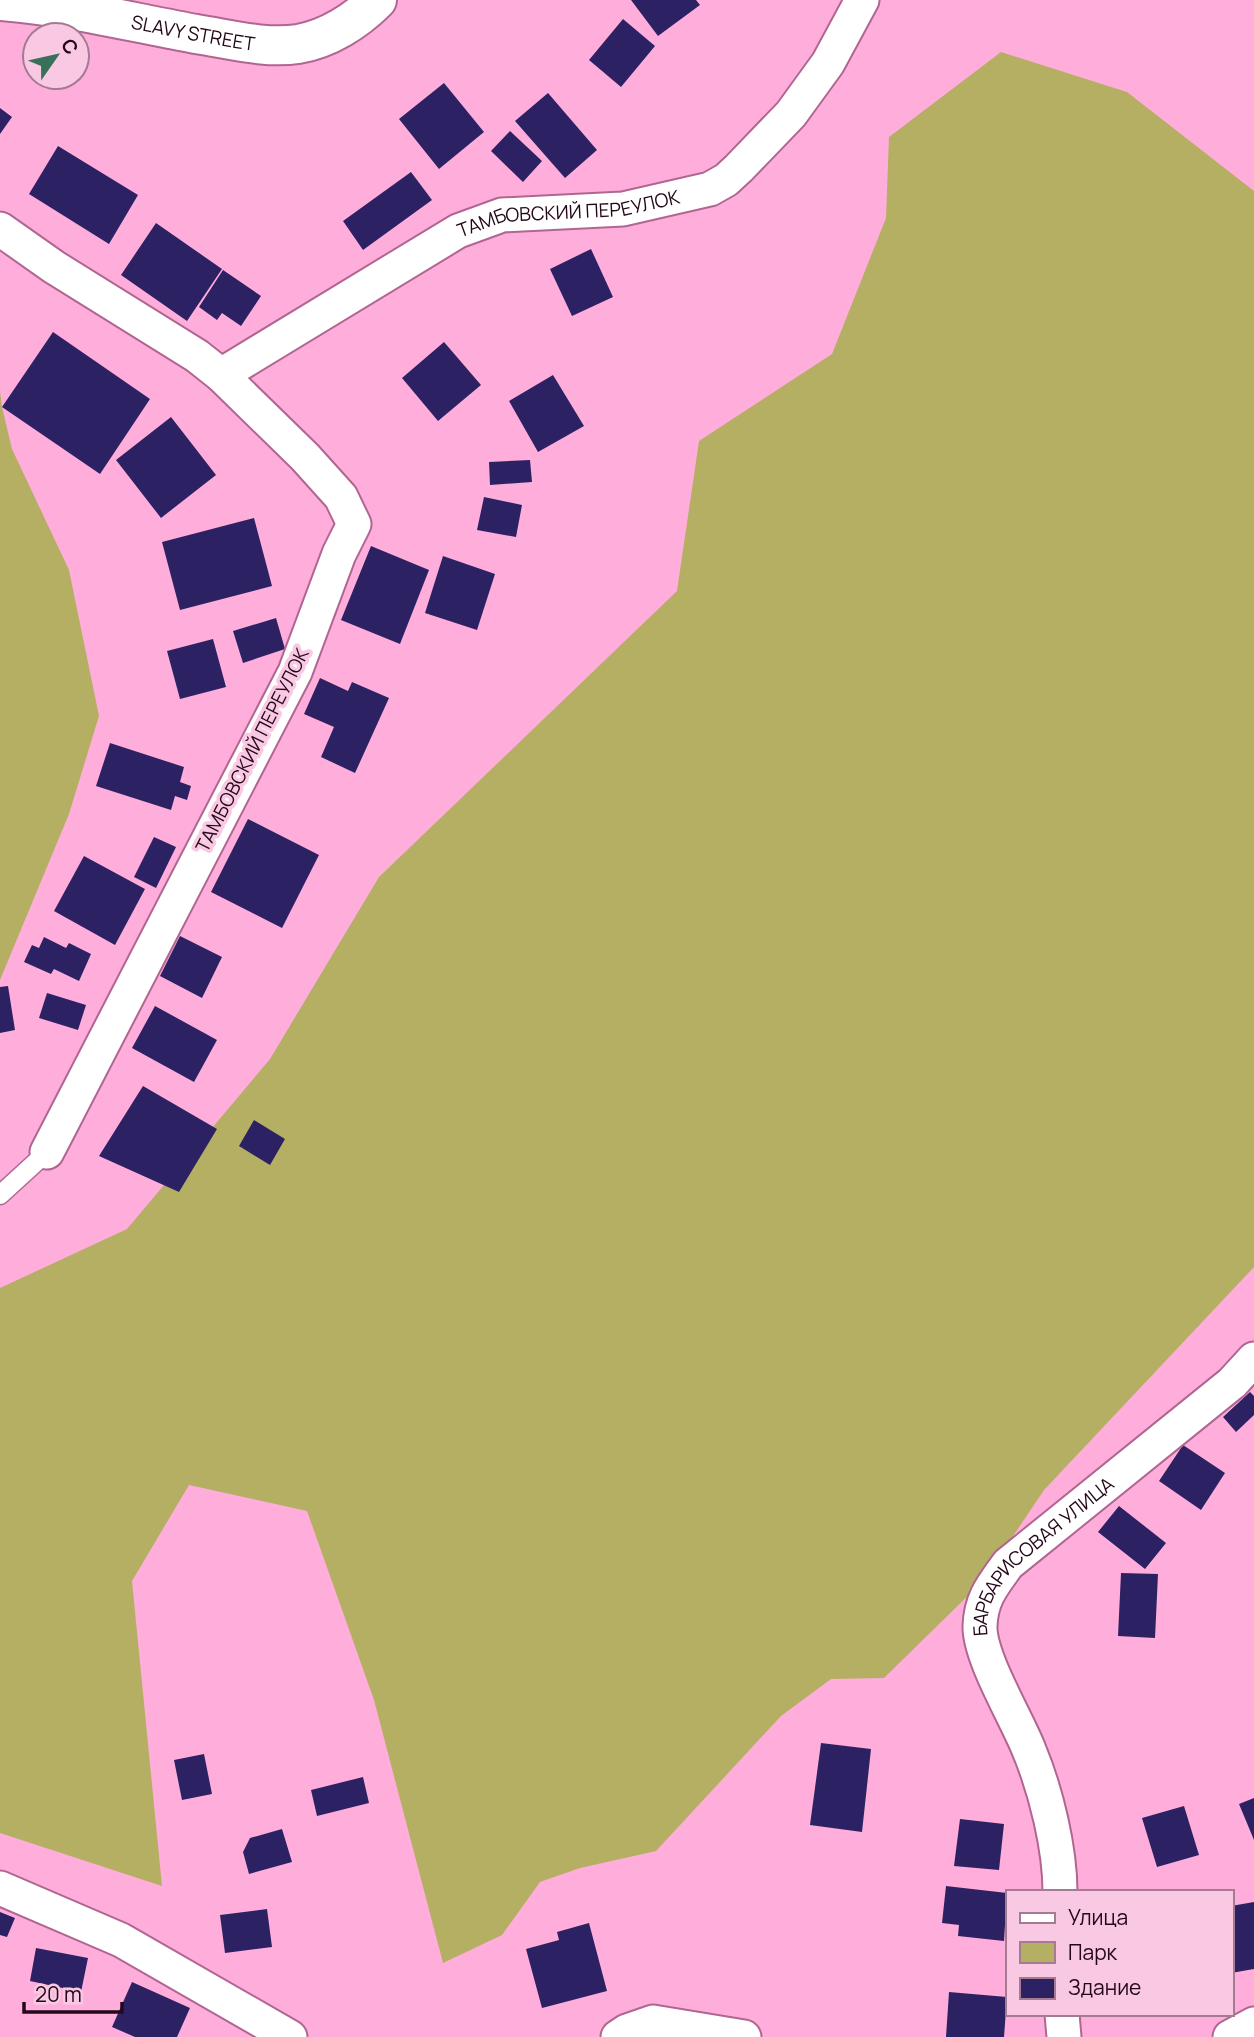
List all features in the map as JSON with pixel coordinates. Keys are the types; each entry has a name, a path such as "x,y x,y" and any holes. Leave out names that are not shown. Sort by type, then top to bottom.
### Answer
{"street":[{"name":"SLAVY STREET","path":"0,1 47,5 142,24 280,46 301,43 334,31 352,21 377,0"},
{"name":"ТАМБОВСКИЙ ПЕРЕУЛОК","path":"220,375 458,231 502,215 623,209 710,189 739,168 791,114 828,63 862,0"},
{"name":"ТАМБОВСКИЙ ПЕРЕУЛОК","path":"0,229 54,267 197,356 220,375 305,457 341,497 354,524 295,671 47,1152"},
{"name":"БАРБАРИСОВАЯ УЛИЦА","path":"1060,1890 1047,1802 1030,1751 989,1664 979,1628 984,1597 1008,1563 1232,1383 1254,1359"},
{"path":"0,1888 121,1940 290,2037"},
{"path":"1062,2016 1064,2037"},
{"path":"618,2037 626,2031 653,2022 744,2037"},
{"path":"1230,2037 1254,2024"}],"lane":[{"path":"0,1195 47,1152"}],"green space":[{"path":"1001,52 1127,92 1254,191 1254,1267 1044,1490 983,1581 884,1678 831,1679 781,1716 656,1851 580,1868 540,1882 502,1935 443,1963 374,1700 307,1511 189,1485 132,1581 162,1886 0,1833 0,1288 127,1229 270,1059 379,877 677,591 699,441 832,354 886,218 889,137"},
{"path":"0,391 12,449 69,570 99,716 69,814 0,980"}],"building":[{"path":"631,0 696,0 700,5 658,36"},
{"path":"623,19 655,46 621,87 589,60"},
{"path":"444,83 484,132 439,169 399,119"},
{"path":"548,93 597,150 565,178 515,121"},
{"path":"0,108 12,117 0,134"},
{"path":"510,131 542,161 523,182 491,151"},
{"path":"58,146 138,195 109,244 29,194"},
{"path":"411,172 432,200 363,250 343,221"},
{"path":"156,223 222,269 187,321 121,275"},
{"path":"591,249 613,297 572,316 550,269"},
{"path":"223,270 261,296 241,326 222,313 217,320 199,307"},
{"path":"53,332 150,399 100,474 2,407"},
{"path":"444,342 481,385 438,421 402,378"},
{"path":"553,375 584,426 538,452 509,401"},
{"path":"171,417 216,475 161,518 116,460"},
{"path":"530,460 532,482 490,485 489,462"},
{"path":"484,497 522,505 516,537 477,530"},
{"path":"254,518 272,586 180,610 162,542"},
{"path":"371,546 429,570 400,644 341,620"},
{"path":"443,556 495,574 477,630 425,613"},
{"path":"276,618 285,649 243,663 233,631"},
{"path":"213,639 226,687 180,699 167,651"},
{"path":"320,678 348,691 352,682 389,698 355,773 321,757 334,727 304,714"},
{"path":"110,743 184,767 180,782 191,786 187,800 175,796 171,810 96,786"},
{"path":"248,819 319,855 282,928 211,892"},
{"path":"154,837 176,847 156,888 134,877"},
{"path":"84,856 145,889 115,945 54,911"},
{"path":"180,936 222,957 202,998 160,976"},
{"path":"44,937 66,948 69,943 91,954 79,981 54,969 51,974 24,962 32,945 39,948"},
{"path":"8,986 15,1030 0,1033 0,987"},
{"path":"47,993 86,1005 78,1030 39,1018"},
{"path":"155,1006 217,1040 194,1082 132,1048"},
{"path":"143,1086 217,1129 179,1192 99,1156"},
{"path":"254,1120 285,1139 270,1165 239,1146"},
{"path":"1250,1392 1254,1396 1254,1415 1236,1432 1223,1417"},
{"path":"1183,1445 1225,1473 1201,1510 1159,1481"},
{"path":"1119,1506 1166,1543 1145,1569 1098,1532"},
{"path":"1121,1573 1158,1574 1155,1638 1118,1636"},
{"path":"821,1743 871,1749 862,1832 810,1825"},
{"path":"204,1754 212,1794 182,1800 174,1760"},
{"path":"363,1777 369,1803 317,1816 311,1790"},
{"path":"1254,1798 1254,1840 1239,1804"},
{"path":"1184,1806 1199,1855 1157,1867 1142,1818"},
{"path":"960,1819 1004,1824 999,1870 954,1866"},
{"path":"282,1829 292,1862 249,1874 243,1852 250,1838"},
{"path":"946,1886 1006,1893 1004,1941 958,1936 959,1925 942,1923"},
{"path":"1254,1902 1254,1969 1233,1973 1233,1906"},
{"path":"267,1909 272,1947 225,1953 220,1915"},
{"path":"0,1912 15,1918 7,1937 0,1935"},
{"path":"589,1923 607,1991 542,2008 526,1949 559,1940 557,1932"},
{"path":"36,1948 88,1958 81,1992 30,1981"},
{"path":"132,1982 190,2008 177,2037 135,2037 112,2027"},
{"path":"949,1992 1006,1997 1004,2037 946,2037"}]}
